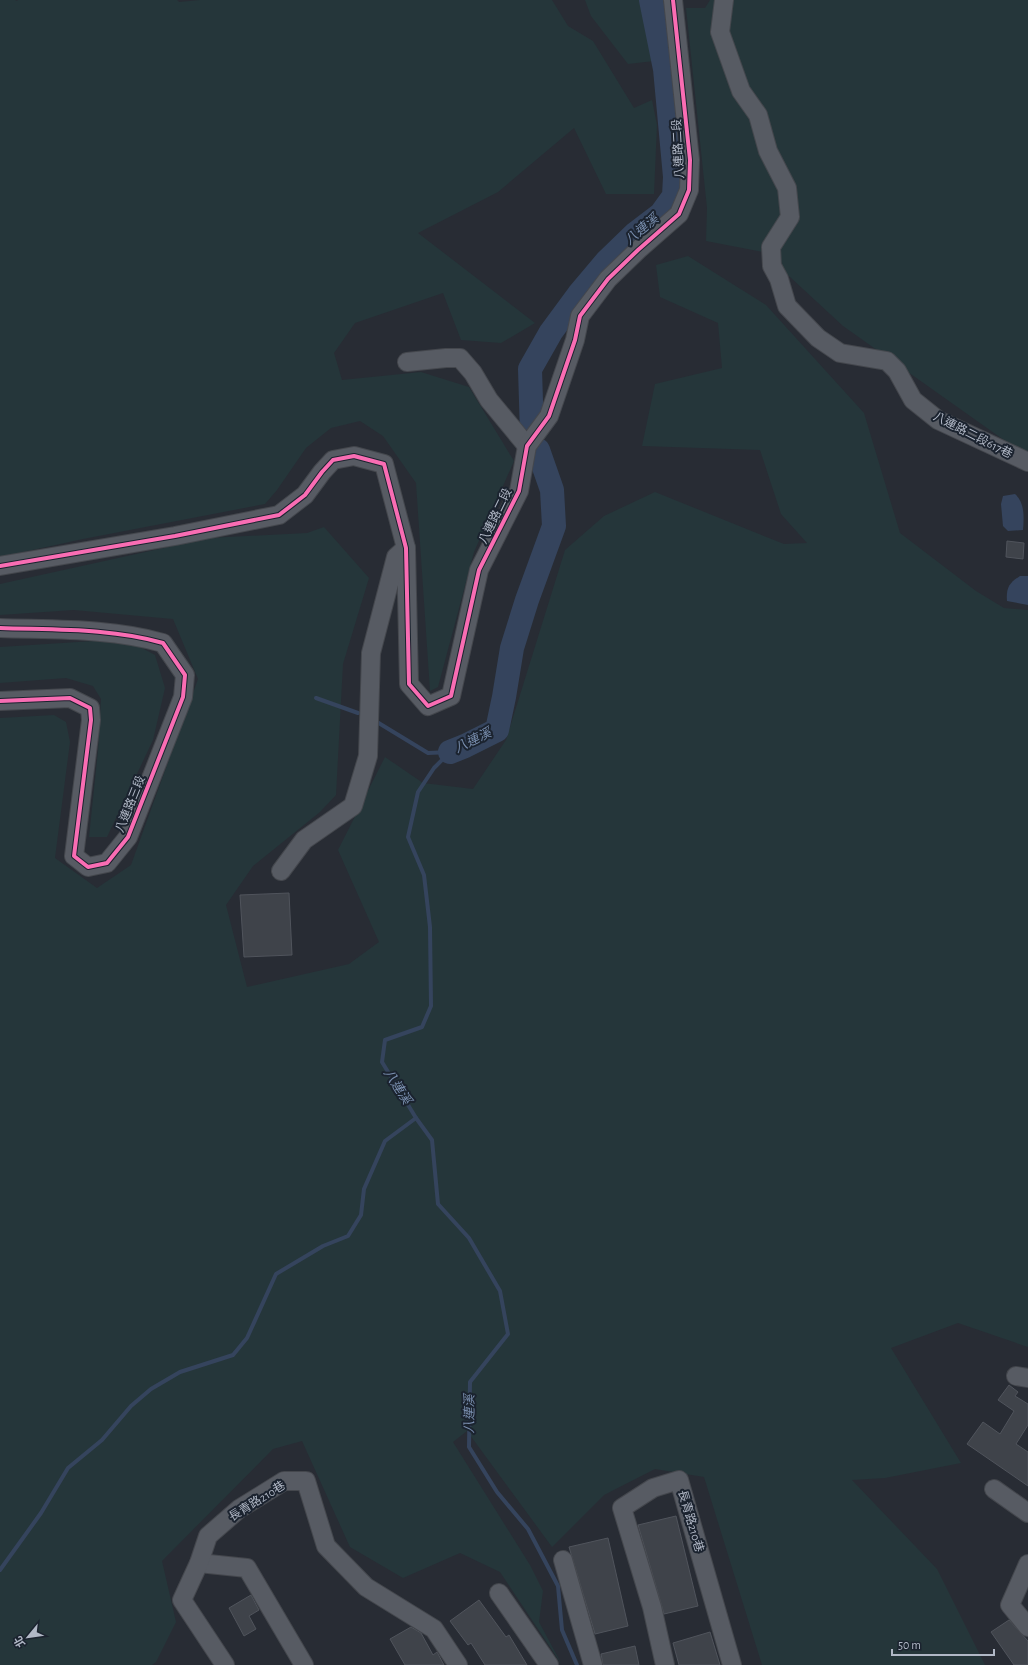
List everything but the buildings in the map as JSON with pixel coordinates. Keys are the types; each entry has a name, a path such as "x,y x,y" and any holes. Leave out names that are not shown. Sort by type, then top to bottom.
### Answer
{"street":[{"name":"八連路二段","path":"0,566 175,536 279,515 305,495 322,472 334,460 354,456 384,464 406,548 410,684 428,706 452,696 479,570 519,491 527,446 549,416 575,340 580,316 608,279 679,214 690,190 690,160 672,0"},
{"name":"八連路二段617巷","path":"724,0 720,32 741,91 758,115 768,151 787,188 790,217 771,247 772,266 779,279 787,306 818,338 840,353 887,361 897,371 913,400 938,420 1028,462"},
{"path":"407,362 460,358 473,373 489,400 527,446"},
{"path":"281,871 304,840 353,806 368,756 371,653 396,557 406,548"},
{"name":"八連路三段","path":"0,628 107,632 143,637 163,643 185,676 183,697 128,837 106,863 88,867 74,856 91,720 90,708 70,698 0,701"},
{"name":"長青路210巷","path":"665,1665 652,1607 622,1508 653,1488 679,1480 732,1665"},
{"name":"長青路210巷","path":"225,1665 182,1600 199,1563 208,1536 238,1509 284,1481 306,1481 326,1546 366,1587 434,1629 458,1665"},
{"path":"994,1489 1028,1513"},
{"path":"563,1560 593,1665"},
{"path":"199,1563 247,1568 304,1665"},
{"path":"1028,1564 1010,1605 1028,1627"},
{"path":"499,1593 549,1665"}],"shaded area":[{"path":"0,0 177,0 179,2 200,0 552,0 568,26 593,41 634,108 652,100 657,125 654,194 606,194 574,128 498,192 418,233 535,323 501,343 461,340 443,293 355,323 334,353 342,380 421,372 469,387 514,461 474,552 438,687 430,691 416,483 383,436 360,421 331,428 306,448 277,490 265,504 83,539 0,557"},
{"path":"585,0 639,0 654,61 628,64 591,16"},
{"path":"710,0 1028,0 1028,457 843,326 763,252 706,241 707,208 686,8 705,8"},
{"path":"688,256 766,305 864,413 900,533 976,591 1004,608 1028,610 1028,1347 958,1323 891,1348 961,1463 885,1478 852,1480 937,1569 985,1665 762,1665 704,1477 655,1469 604,1495 552,1547 467,1431 453,1442 530,1565 543,1591 539,1622 562,1665 500,1572 460,1553 403,1578 350,1547 302,1441 273,1449 162,1561 176,1622 156,1662 152,1665 0,1665 0,718 54,715 66,722 70,742 55,858 97,888 131,865 198,679 173,619 74,610 0,615 0,584 209,538 307,533 324,527 369,578 343,664 336,795 320,812 253,866 226,905 247,987 349,964 379,942 338,850 385,757 423,783 473,789 506,740 565,550 604,516 655,492 784,544 807,543 781,514 760,450 642,446 655,384 722,368 718,323 660,297 656,265"},
{"path":"125,639 155,655 165,688 153,740 107,837 89,837 98,751 101,699 93,686 66,678 0,683 0,647"}],"water":[{"path":"1015,494 1021,502 1024,515 1023,530 1008,531 1003,526 1001,504 1003,496"},
{"path":"1020,576 1028,576 1028,605 1007,601 1009,586"}],"waterway":[{"name":"八連溪","path":"532,434 530,369 551,332 579,294 606,262 636,233 661,214 674,196 675,177 665,69 651,0"},
{"name":"八連溪","path":"450,752 497,730 512,648 527,600 554,526 552,490 538,450"},
{"path":"316,698 358,713"},
{"path":"377,722 428,753 450,752"},
{"name":"八連溪","path":"450,752 434,768 418,792 408,837 424,875 430,927 431,1006 422,1027 385,1040 382,1062 416,1118 432,1140 438,1204 469,1238 500,1291 508,1334 470,1382 469,1447 497,1492 528,1529 558,1586 562,1630 577,1665"},
{"path":"0,1570 41,1513 68,1468 102,1440 131,1406 151,1389 180,1372 233,1355 247,1338 276,1274 323,1246 348,1236 361,1215 364,1189 385,1141 416,1118"}],"cycle path":[{"path":"0,566 175,536 279,515 305,495 333,460 354,456 384,464 406,548 409,684 428,706 451,696 479,570 519,491 527,446 549,416 575,340 580,316 608,279 679,214 689,190 690,160 673,0"},
{"path":"0,628 103,632 143,638 163,643 185,675 183,697 128,837 107,863 88,867 74,856 91,720 90,708 70,698 0,701"}]}
